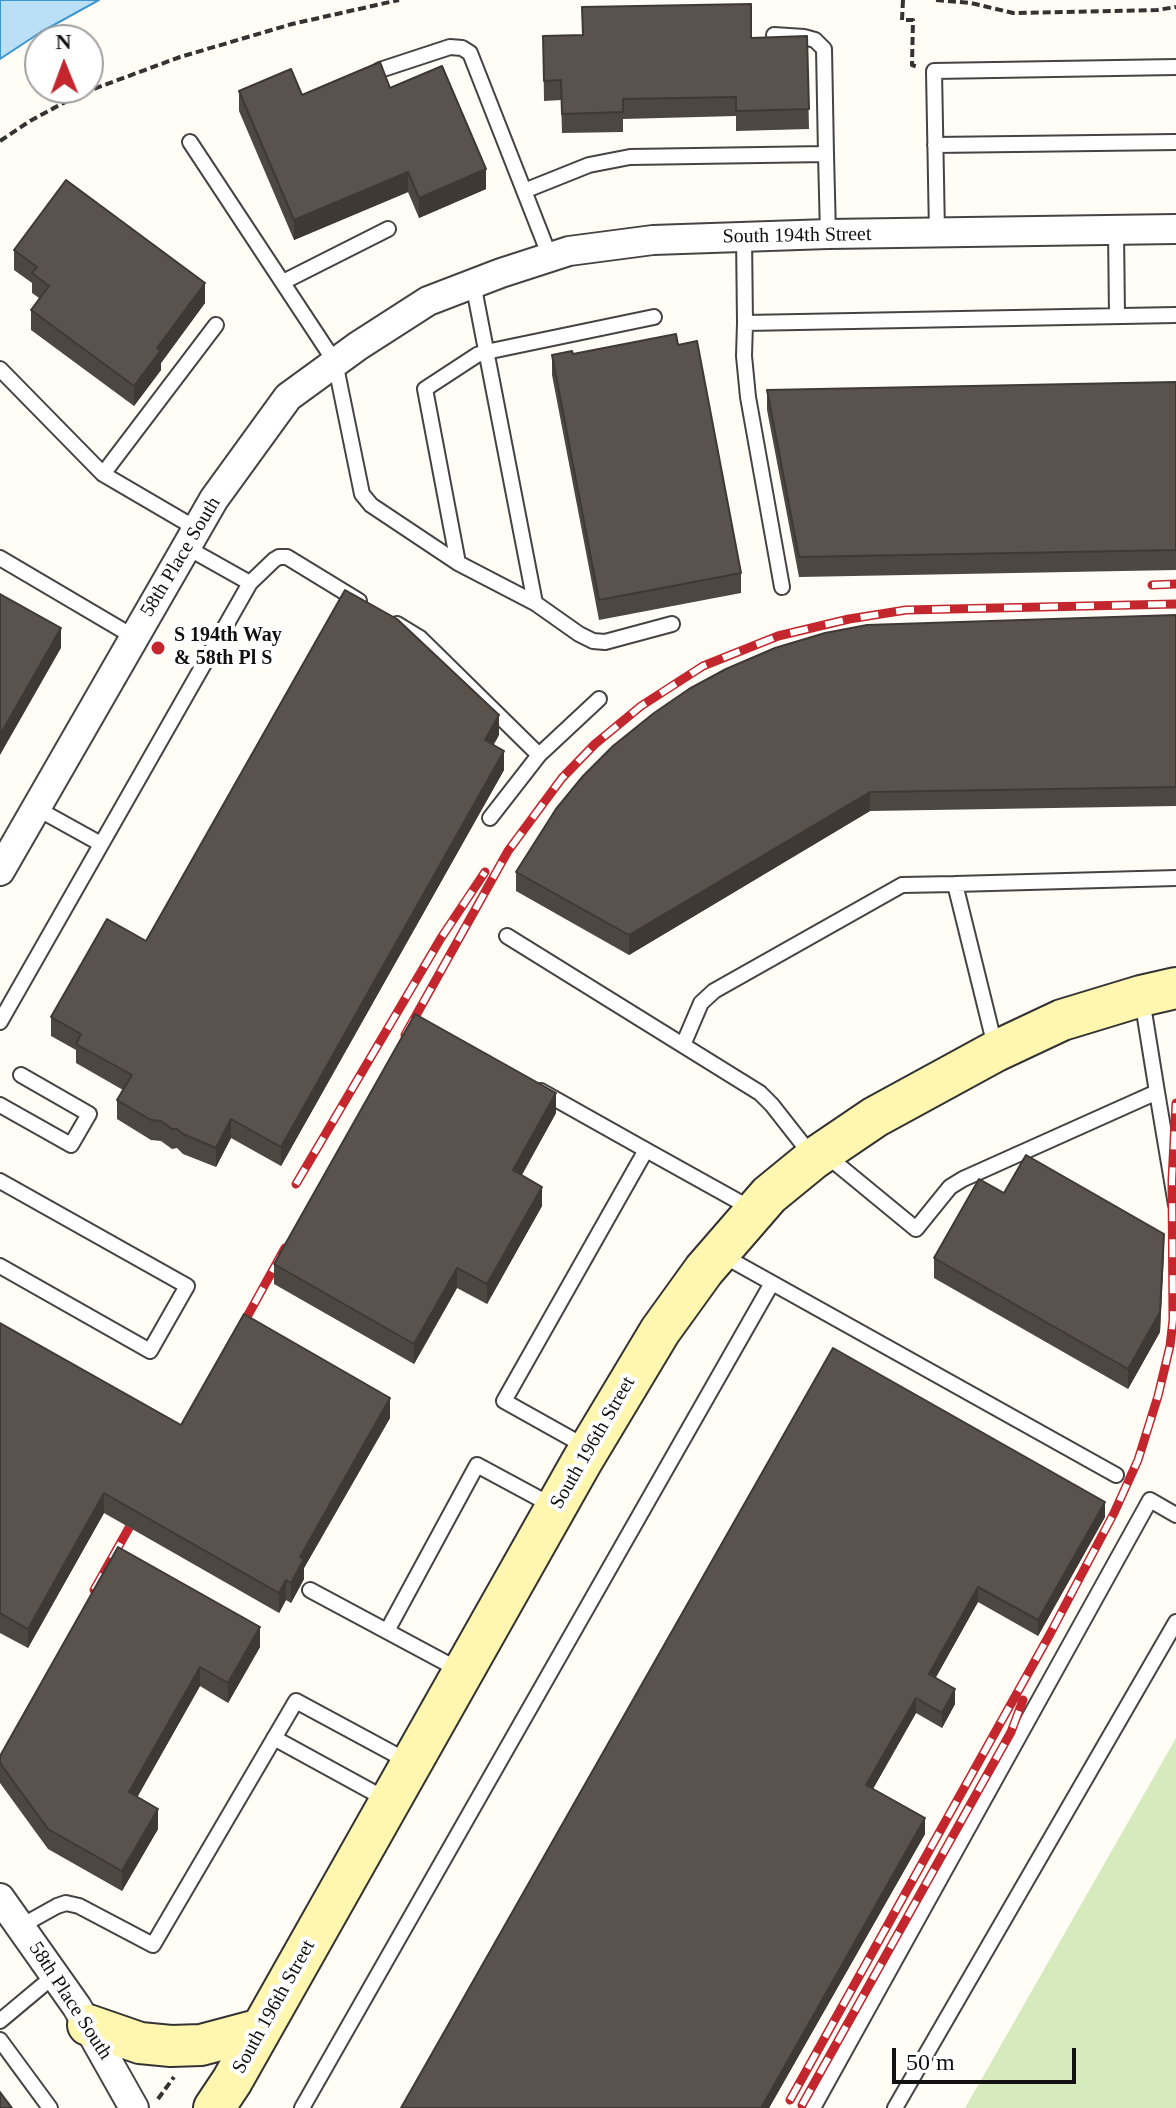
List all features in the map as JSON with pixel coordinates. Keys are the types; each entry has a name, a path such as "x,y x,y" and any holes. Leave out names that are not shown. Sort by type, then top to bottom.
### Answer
{"main road":[{"name":"South 196th Street","path":"214,2108 589,1449 660,1331 718,1253 769,1195 875,1117 996,1051 1062,1020 1159,992"},
{"path":"88,2025 140,2043 171,2046 201,2045 261,2029"}],"street":[{"name":"South 194th Street","path":"428,301 569,251 653,240 1176,229"},
{"name":"58th Place South","path":"0,871 214,499 288,397 428,301"},
{"name":"58th Place South","path":"0,1898 88,2025 153,2102"}],"lane":[{"path":"774,35 815,40 824,49 828,234"},
{"path":"380,70 450,47 462,48 470,53 550,257"},
{"path":"937,233 934,71 1176,67"},
{"path":"190,142 335,362 362,494 371,505 458,563 535,603 593,641 605,642 672,624"},
{"path":"935,145 1176,142"},
{"path":"524,191 589,165 630,157 826,154"},
{"path":"283,282 388,229"},
{"path":"1116,230 1117,316"},
{"path":"744,236 744,356 748,397 782,587"},
{"path":"473,283 535,603"},
{"path":"745,323 1176,315"},
{"path":"458,563 425,389 486,352 654,317"},
{"path":"103,474 216,325"},
{"path":"0,369 103,474 250,583"},
{"path":"0,1022 250,583 279,557 287,557 420,638 539,755"},
{"path":"0,558 134,637"},
{"path":"490,818 539,755 599,699"},
{"path":"36,808 101,844"},
{"path":"683,1045 701,1003 714,991 902,885 1176,878"},
{"path":"955,884 996,1051"},
{"path":"507,936 760,1093 818,1156 916,1229 950,1187 963,1179 1157,1092"},
{"path":"1159,992 1157,1092 1176,1205"},
{"path":"0,1105 71,1145 89,1114 21,1075"},
{"path":"527,1083 756,1212"},
{"path":"589,1449 504,1401 646,1150"},
{"path":"0,1181 187,1286 150,1351 0,1266"},
{"path":"718,1253 1116,1475"},
{"path":"302,2108 772,1283"},
{"path":"387,1631 477,1465 555,1507"},
{"path":"813,2108 1150,1500 1176,1515"},
{"path":"310,1590 463,1672"},
{"path":"895,2108 1176,1622"},
{"path":"21,1926 66,1903 79,1906 153,1945 296,1701 411,1763"},
{"path":"274,1738 390,1802"},
{"path":"0,2021 55,1975"},
{"path":"0,2040 50,2108"}],"path":[{"path":"0,141 80,94 180,57 292,24 399,0"},
{"path":"903,0 902,20 913,20 912,65 934,71"},
{"path":"936,0 971,3 1013,13 1176,7"},
{"path":"153,2102 180,2066"}],"green space":[{"path":"1176,1738 1176,2108 965,2108"}],"water":[{"path":"0,0 99,0 56,24 24,24 24,43 0,59"}],"building":[{"path":"751,4 751,38 807,36 809,109 736,111 736,97 623,99 623,112 562,114 561,80 544,81 543,36 583,35 582,7"},
{"path":"380,62 390,88 442,66 486,169 419,198 408,172 294,220 239,91 291,69 302,95"},
{"path":"66,180 205,283 157,348 161,350 134,386 31,310 49,286 32,273 37,267 14,250"},
{"path":"676,334 678,345 697,341 741,573 599,600 552,355 572,351 573,354"},
{"path":"1176,382 1176,550 799,557 767,390"},
{"path":"345,590 397,619 499,715 485,740 504,751 281,1147 231,1119 216,1148 161,1121 151,1120 117,1100 132,1075 76,1044 81,1034 51,1017 107,919 146,941"},
{"path":"0,594 61,628 0,735"},
{"path":"1176,615 1176,787 870,792 629,935 516,872 556,809 613,746 689,689 775,648 825,633 867,625"},
{"path":"415,1014 556,1093 513,1170 542,1187 487,1284 457,1268 414,1344 274,1264"},
{"path":"1026,1155 1164,1234 1160,1312 1128,1369 934,1258 979,1179 1004,1193"},
{"path":"244,1314 390,1398 300,1557 304,1559 291,1583 286,1580 279,1593 104,1493 28,1629 0,1613 0,1323 181,1425"},
{"path":"833,1348 1105,1502 1038,1620 978,1587 929,1674 955,1689 942,1713 916,1698 866,1785 925,1818 761,2108 401,2108"},
{"path":"118,1547 260,1627 228,1683 200,1667 129,1792 158,1809 122,1871 48,1829 0,1763 0,1756"},
{"path":"0,2092 12,2108 0,2108"}],"railway":[{"path":"1152,585 1176,584"},
{"path":"405,1035 508,851 562,778 595,744 641,706 703,666 778,636 849,619 906,610 1176,604"},
{"path":"296,1184 441,938 485,872"},
{"path":"790,2100 1050,1634 1114,1513 1138,1460 1158,1396 1173,1320 1172,1180 1176,1103"},
{"path":"237,1335 285,1248"},
{"path":"94,1590 139,1510"},
{"path":"802,2105 1011,1732 1023,1700"}],"place":[{"name":"S 194th Way & 58th Pl S","path":"158,648"}]}
